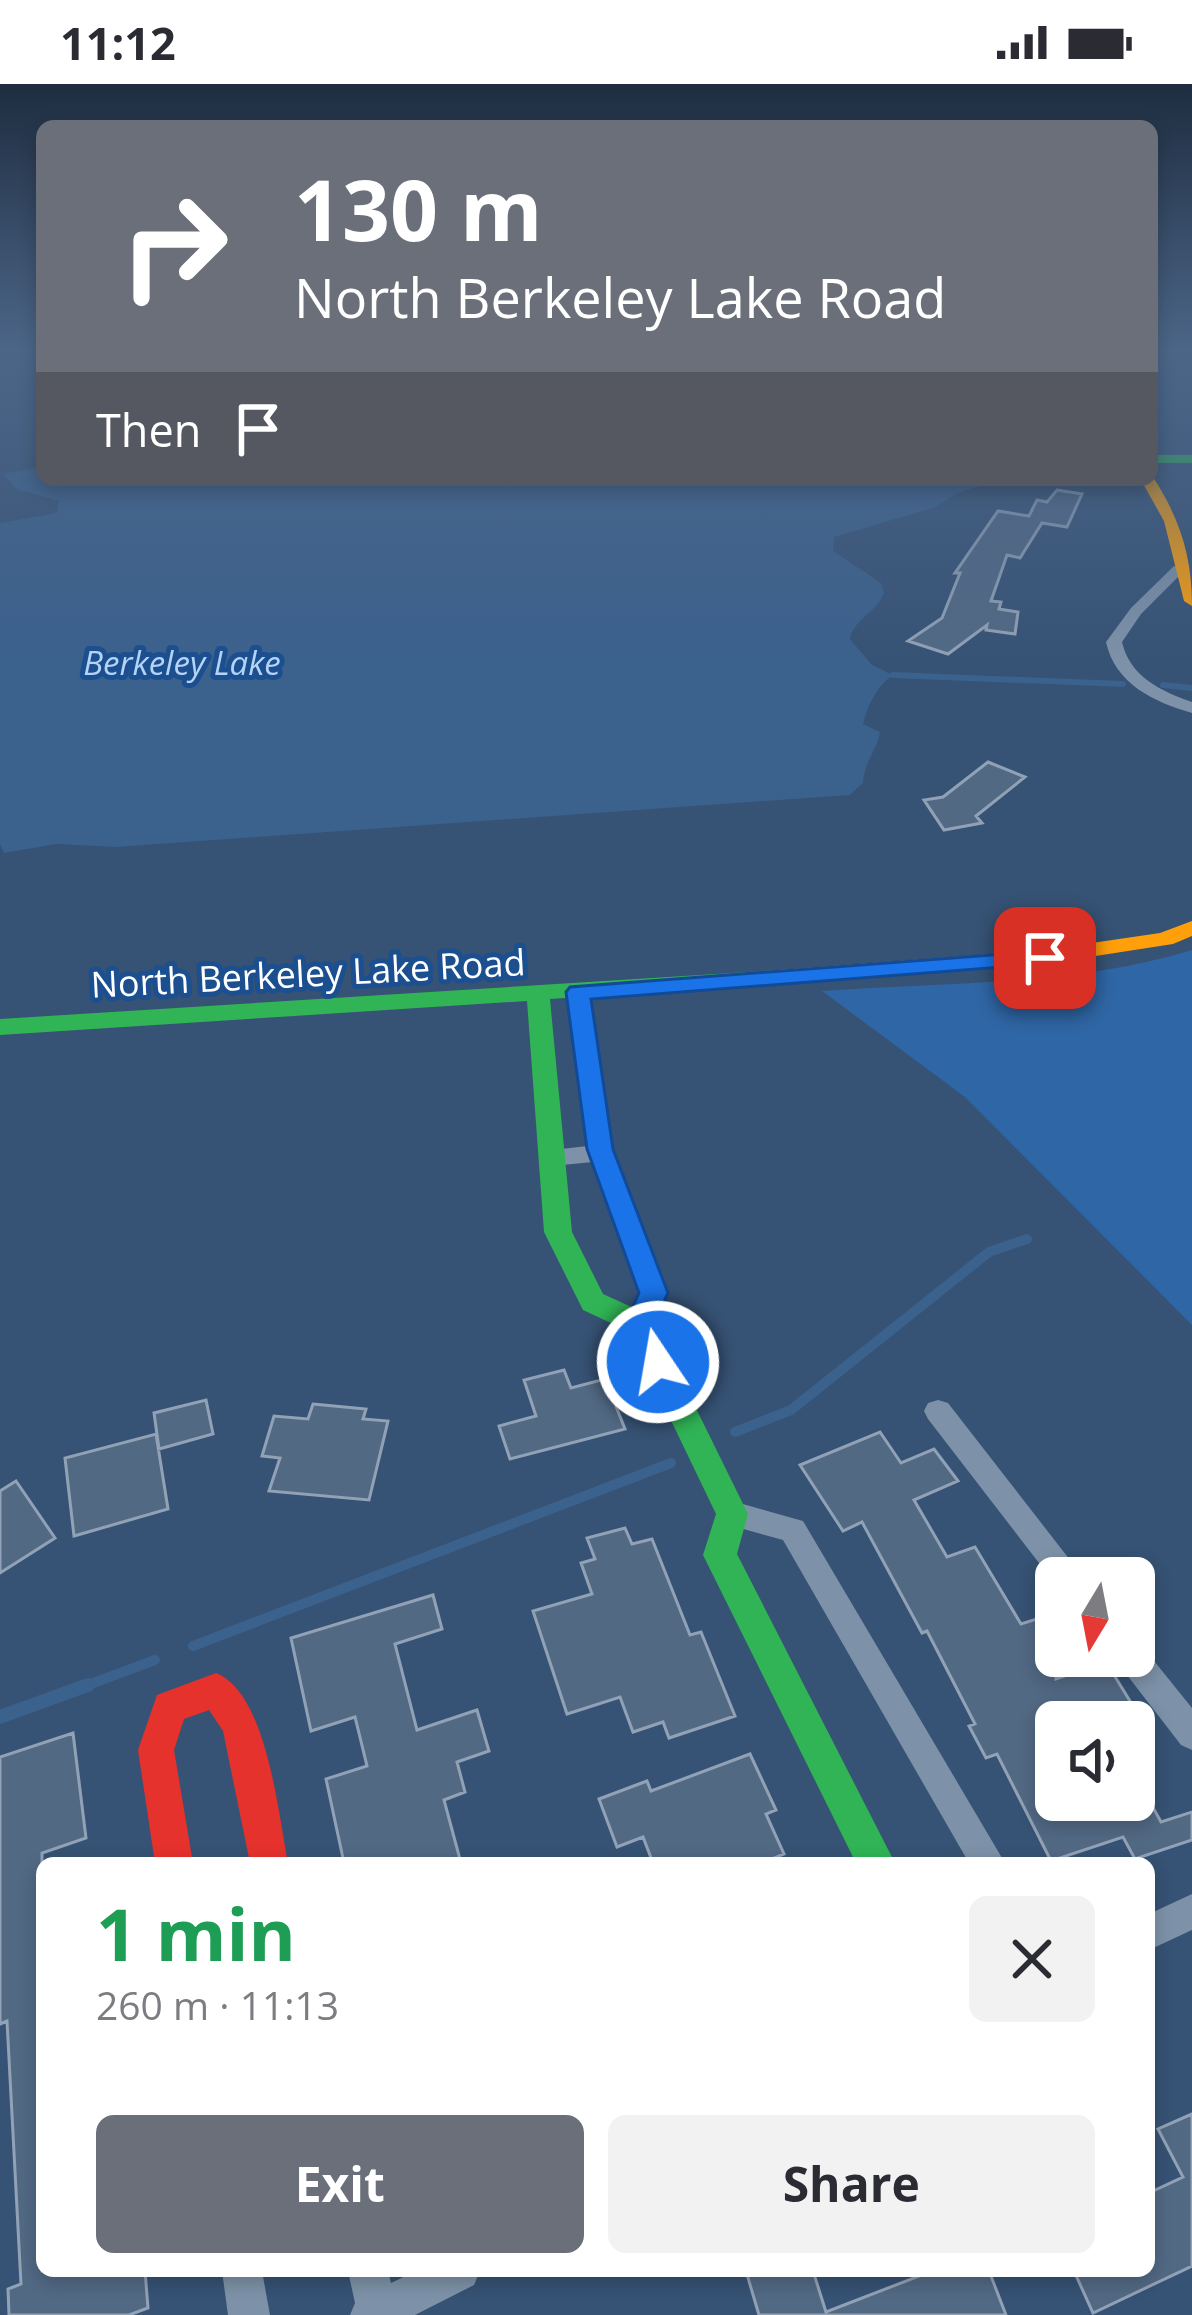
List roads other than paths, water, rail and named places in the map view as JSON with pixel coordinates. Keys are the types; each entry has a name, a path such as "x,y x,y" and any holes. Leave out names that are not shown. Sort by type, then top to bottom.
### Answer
{"street":[{"path":"1158,459 1192,459"},
{"path":"1153,486 1168,506 1179,569 1192,601"},
{"path":"1179,569 1136,611 1114,642 1115,659 1129,676 1192,708"},
{"name":"North Berkeley Lake Road","path":"0,1027 1045,958 1165,939 1192,928"},
{"path":"578,992 601,1153 653,1293 639,1323"},
{"path":"538,995 559,1232 593,1302 639,1323 732,1514 720,1555 873,1857"},
{"path":"552,1158 601,1153"},
{"path":"938,1411 1053,1557"},
{"path":"732,1514 794,1530 985,1857"},
{"path":"1147,1677 1192,1734"},
{"path":"174,1857 156,1750 170,1707 216,1690 240,1724 268,1857"},
{"path":"1155,1929 1192,1912"},
{"path":"243,2277 249,2315"},
{"path":"369,2277 375,2313 448,2277"}],"water":[{"name":"Berkeley Lake","path":"36,468 36,486 981,486 933,508 834,537 833,551 881,583 884,593 850,639 872,665 893,675 867,710 863,724 880,732 863,783 850,795 116,847 56,844 4,853 0,844 0,523 57,513 59,501 16,489 3,474"}],"waterway":[{"path":"893,675 1123,684"},
{"path":"1163,685 1192,688"},
{"path":"735,1432 791,1410 989,1252 1027,1239"},
{"path":"193,1646 671,1463"},
{"path":"80,1688 155,1660"},
{"path":"0,1717 88,1685"}]}
